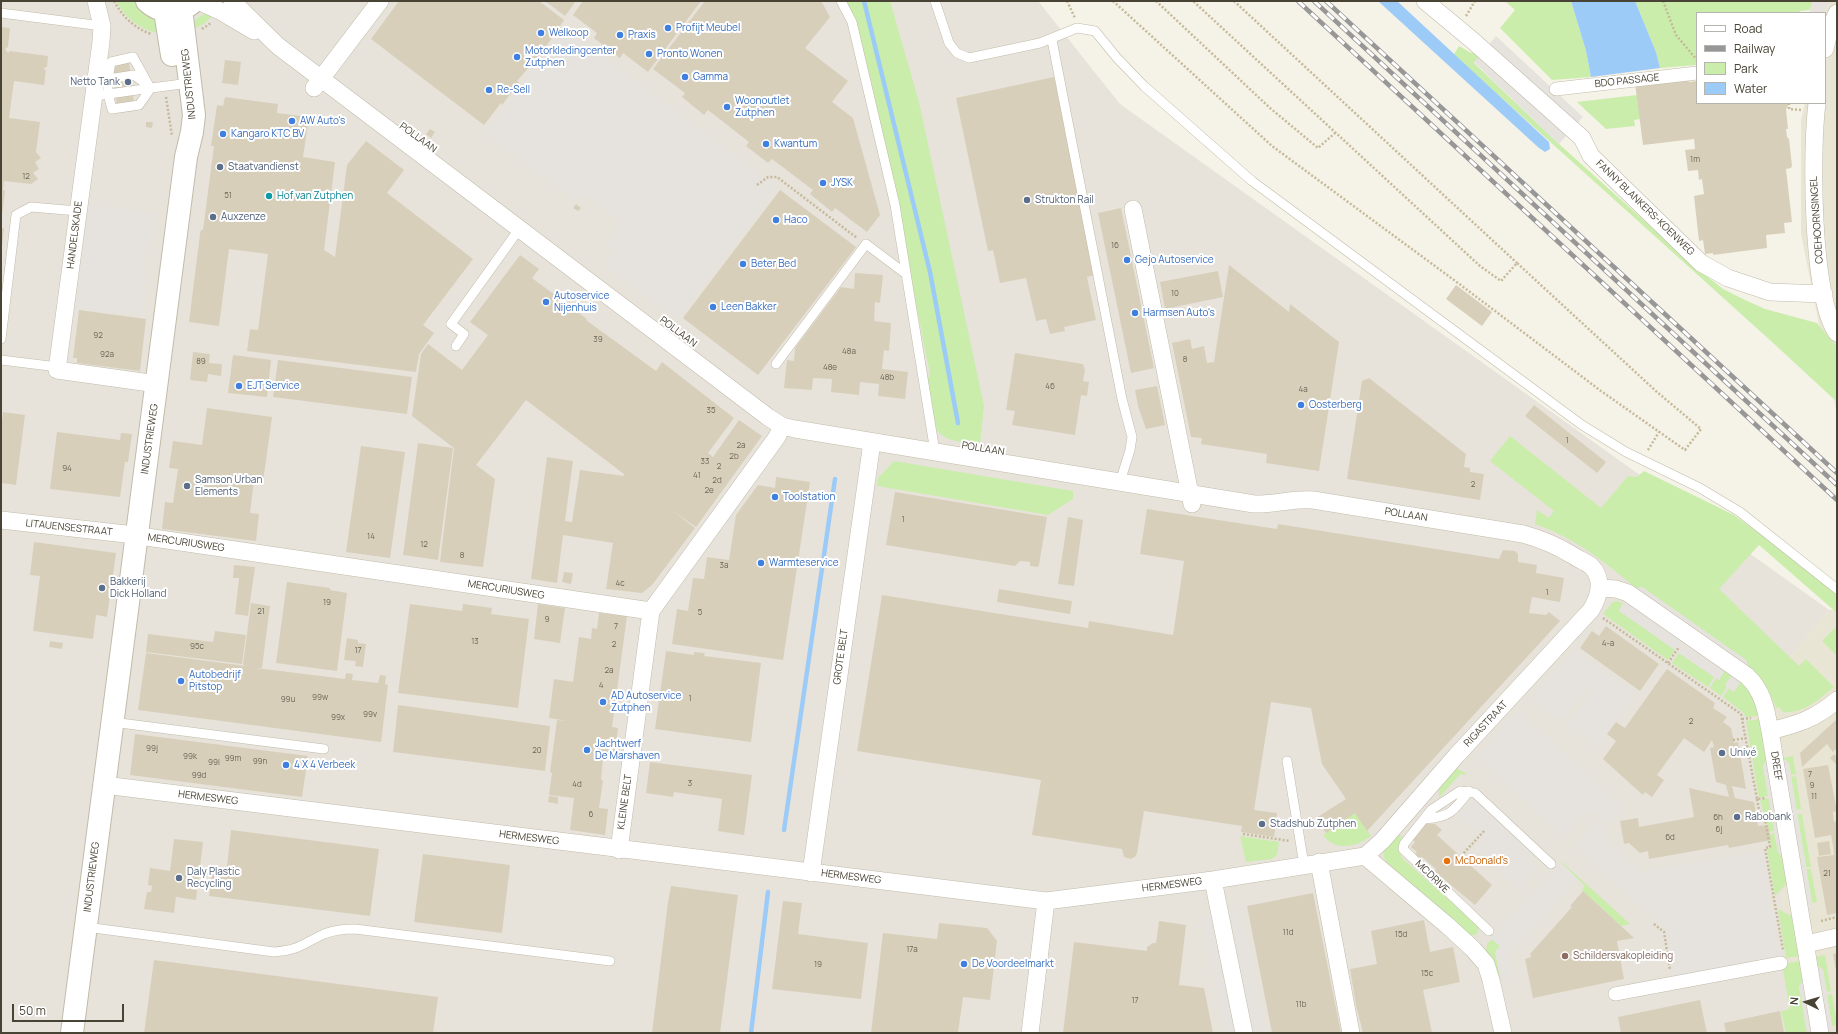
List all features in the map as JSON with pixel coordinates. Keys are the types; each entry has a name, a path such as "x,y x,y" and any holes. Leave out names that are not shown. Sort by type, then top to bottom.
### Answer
{"street":[{"name":"HANDELSKADE","path":"58,367 78,211 100,95 102,26 96,1"},
{"name":"POLLAAN","path":"232,1 317,83 520,228 768,417 782,426 1120,482 1191,500 1264,505 1296,500 1313,500 1523,534 1555,545 1591,566 1595,573 1599,588"},
{"path":"317,83 380,1"},
{"name":"FANNY BLANKERS-KOENWEG","path":"1425,1 1472,40 1582,138 1591,156 1701,263 1728,278 1770,292 1824,294"},
{"name":"POLLAAN","path":"177,5 220,11 278,46"},
{"name":"INDUSTRIEWEG","path":"72,1033 186,157 183,84 177,5"},
{"path":"1826,45 1830,28 1837,13"},
{"name":"BDO PASSAGE","path":"1556,88 1696,73"},
{"name":"COEHOORNSINGEL","path":"1817,104 1814,174 1817,248 1824,294 1832,327 1837,333"},
{"path":"1133,209 1191,500"},
{"path":"58,367 57,370 157,384"},
{"path":"651,611 777,436 782,426"},
{"name":"GROTE BELT","path":"811,873 872,442"},
{"name":"LITAUENSESTRAAT","path":"1,520 136,536"},
{"name":"MERCURIUSWEG","path":"136,536 651,611"},
{"name":"RIGASTRAAT","path":"1365,856 1382,841 1456,756 1591,610 1598,596 1599,588"},
{"name":"DREEF","path":"1599,588 1616,589 1628,593 1747,676 1759,689 1765,704 1770,731 1820,1033"},
{"name":"KLEINE BELT","path":"619,850 651,611"},
{"path":"1770,731 1813,718 1837,700"},
{"name":"HERMESWEG","path":"104,785 619,850 1046,901 1213,880 1365,856"},
{"path":"1365,856 1448,926 1473,949 1486,964 1503,1033"},
{"path":"1312,864 1352,1033"},
{"path":"1213,880 1244,1033"},
{"path":"1030,1033 1046,901"},
{"path":"1806,944 1837,936"},
{"path":"1615,994 1782,959"}],"lane":[{"path":"841,1 852,22 856,37 895,205 935,452"},
{"path":"935,1 948,43 957,53 963,56 975,58 1052,40 1077,28 1095,32 1144,86 1252,181 1582,425 1643,461 1700,488 1740,512 1837,589"},
{"path":"1,13 102,26"},
{"path":"1052,40 1122,399 1132,436 1130,450 1120,482"},
{"path":"100,95 108,79 111,62 133,57 151,88"},
{"path":"108,79 134,75 151,88"},
{"path":"100,95 183,84"},
{"path":"100,95 112,109 139,105 151,88"},
{"path":"1,339 16,215 31,207 78,211"},
{"path":"456,346 464,334 451,324 520,228"},
{"path":"776,364 866,244 906,274"},
{"path":"1,360 58,367"},
{"path":"112,722 324,749"},
{"path":"1287,761 1300,843 1312,864"},
{"name":"MCDRIVE","path":"1489,931 1403,849 1404,844 1431,810 1460,791 1475,793 1551,864"},
{"path":"86,927 274,952 298,948 324,934 337,930 355,928 610,961"}],"path":[{"path":"114,1 127,19 136,27 158,37"},
{"path":"1067,1 1073,13 1077,28"},
{"path":"1113,1 1272,146 1482,300 1601,391 1685,450 1701,428 1657,392 1234,1"},
{"path":"1156,1 1270,108 1318,148 1336,133"},
{"path":"1193,1 1490,273 1501,281 1517,263"},
{"path":"1663,1 1676,35 1696,59"},
{"path":"757,185 768,177 777,177 866,244"},
{"path":"1643,461 1659,432"},
{"path":"1591,610 1741,714 1760,815 1764,814 1770,847 1765,848 1782,959"},
{"path":"1733,740 1746,738"},
{"path":"1757,799 1781,795"},
{"path":"1461,856 1485,830"},
{"path":"1244,834 1300,843"},
{"path":"1821,921 1837,917"},
{"path":"1654,924 1664,932 1673,982"}],"shaded area":[{"path":"1,1 1038,1 1120,104 1829,610 1751,705 1804,1033 1,1033"},
{"path":"1813,1 1828,1 1824,12 1809,12"},
{"path":"1826,1 1837,1 1837,414 1801,234 1801,121 1805,104 1826,104 1826,12 1822,12"},
{"path":"564,28 777,187 678,319 604,264 614,251 605,244 622,222 582,192 575,201 485,134"},
{"path":"1496,36 1583,117 1559,144 1474,62"},
{"path":"89,205 155,214 151,242 147,241 142,278 145,279 141,315 75,308"},
{"path":"1642,587 1746,660 1748,667 1636,588"},
{"path":"1625,600 1682,640 1675,650 1619,610"},
{"path":"1829,610 1837,610 1837,1033 1804,1033 1751,705"},
{"path":"1686,643 1725,670 1719,680 1679,653"},
{"path":"1575,651 1635,692 1597,747 1578,734 1576,738 1566,728 1592,692 1587,689 1558,721 1532,697"},
{"path":"1732,675 1741,681 1734,692 1725,686"},
{"path":"1518,711 1623,808 1608,824 1590,808 1564,837 1477,756"},
{"path":"1782,758 1789,763 1813,909 1808,917"},
{"path":"1767,760 1782,856 1778,852 1763,766"},
{"path":"1474,797 1536,854 1529,860 1537,867 1519,888 1476,848 1484,839 1458,815"},
{"path":"1597,821 1605,827 1607,841 1643,874 1647,870 1762,852 1780,957 1675,976 1664,928 1575,846"},
{"path":"1560,864 1577,879 1508,955 1512,978 1501,981 1495,952 1500,946 1491,939"},
{"path":"1240,909 1266,1033 1226,1033 1202,917"},
{"path":"1817,965 1823,970 1833,1033 1828,1033"},
{"path":"1803,981 1811,1033 1807,1033 1799,986"}],"green space":[{"path":"116,1 136,1 157,21 164,34 149,31 136,24 120,8"},
{"path":"847,1 890,1 919,102 984,406 980,444 949,439 944,437 936,428 927,380 930,374 872,84"},
{"path":"1505,1 1571,1 1586,51 1591,77 1552,80 1500,28 1515,10"},
{"path":"1635,1 1813,1 1810,10 1800,12 1696,12 1696,65 1660,68 1656,52"},
{"path":"209,13 215,13 205,23 189,32 196,19"},
{"path":"1459,46 1471,53 1478,52 1482,54 1474,63 1559,144 1699,270 1723,289 1765,309 1817,323 1837,347 1837,402 1465,65 1454,54"},
{"path":"1637,95 1640,119 1634,120 1635,126 1606,129 1577,102"},
{"path":"1510,436 1601,508 1628,476 1637,477 1644,471 1734,515 1759,533 1837,595 1837,613 1759,545 1719,589 1799,666 1806,659 1834,687 1811,705 1798,711 1783,712 1779,707 1776,708 1766,686 1749,666 1746,660 1642,587 1636,588 1577,544 1535,524 1537,510 1549,518 1554,511 1490,461"},
{"path":"894,461 1073,491 1073,499 1048,515 877,486 878,478"},
{"path":"1615,601 1624,603 1619,611 1675,650 1668,660 1603,614"},
{"path":"1837,626 1837,656 1822,641"},
{"path":"1679,653 1714,677 1708,687 1672,663"},
{"path":"1725,670 1732,675 1725,685 1727,687 1721,696 1710,688 1716,678 1719,680"},
{"path":"1741,681 1752,697 1759,716 1745,717 1744,713 1723,697 1729,688 1733,691"},
{"path":"1760,719 1767,760 1763,766 1768,796 1759,798 1746,721"},
{"path":"1793,756 1796,774 1791,775 1789,763 1782,758"},
{"path":"1456,768 1466,773 1465,775 1460,774 1439,798 1439,785"},
{"path":"1796,776 1801,809 1796,810 1791,777"},
{"path":"1769,798 1774,831 1769,832 1760,800"},
{"path":"1355,813 1371,836 1353,845 1340,846 1334,844 1323,835"},
{"path":"1797,814 1802,814 1811,867 1806,867"},
{"path":"1774,833 1778,852 1782,856 1787,883 1775,896 1767,849 1771,848 1769,834"},
{"path":"1396,834 1402,836 1398,850 1403,859 1479,927 1477,934 1471,936 1388,864 1385,860 1384,848 1389,840"},
{"path":"1240,836 1279,842 1277,855 1272,859 1246,862"},
{"path":"1561,862 1630,924 1621,926 1582,890 1585,886"},
{"path":"1806,869 1811,869 1817,902 1812,903"},
{"path":"1778,909 1793,917 1799,956 1786,958"},
{"path":"1492,939 1500,946 1495,952 1501,981 1486,951 1487,944"},
{"path":"1825,955 1831,991 1827,992 1823,970 1817,965 1816,957"},
{"path":"1800,961 1803,981 1799,986 1807,1033 1786,1033 1781,1011 1790,1009 1782,964"},
{"path":"1832,994 1837,1025 1832,1026 1827,995"}],"water":[{"path":"1378,1 1397,1 1549,142 1550,149 1545,152 1539,148"},
{"path":"1571,1 1635,1 1656,52 1660,68 1591,77 1586,51"}],"building":[{"path":"399,1 539,1 564,20 543,51 517,81 519,82 502,105 501,103 484,125 371,39"},
{"path":"545,1 576,1 565,16"},
{"path":"583,1 701,1 648,72 623,53 620,58 594,38 597,33 573,15"},
{"path":"705,1 821,1 830,17 805,48 848,81 832,102 853,118 880,215 867,232 835,208 832,212 810,194 813,190 772,159 768,163 746,146 749,142 708,110 704,115 682,97 685,93 653,69"},
{"path":"1,27 10,28 8,47 5,49 8,53 10,51 48,56 47,67 45,67 44,70 46,70 44,85 14,81 9,118 40,122 36,152 41,158 35,162 39,169 33,173 38,179 31,184 4,181 3,190 5,191 2,216"},
{"path":"225,60 241,62 238,85 222,83"},
{"path":"129,62 135,111 118,113 111,65"},
{"path":"1689,76 1689,82 1696,81 1696,104 1788,104 1786,109 1788,129 1786,129 1787,137 1789,139 1792,166 1791,168 1786,169 1792,222 1784,223 1785,233 1766,235 1767,248 1713,255 1713,253 1705,254 1703,240 1699,241 1694,196 1704,194 1702,179 1699,180 1698,170 1688,171 1685,150 1695,149 1694,139 1643,145 1635,83"},
{"path":"1054,77 1095,275 1087,277 1096,320 1064,327 1065,331 1050,334 1046,319 1036,321 1026,278 1000,283 993,250 988,251 956,98"},
{"path":"225,97 278,104 277,113 309,117 303,157 335,162 324,250 335,257 347,165 366,141 404,170 387,193 473,259 423,325 434,333 419,354 416,372 247,351 250,329 258,330 268,254 229,249 219,326 189,322 200,234 201,230 203,230 214,146 211,146 217,105 223,106"},
{"path":"146,122 153,122 152,128 146,127"},
{"path":"430,129 435,132 431,138 426,134"},
{"path":"780,190 856,247 758,375 683,318"},
{"path":"576,204 581,208 578,211 573,208"},
{"path":"1121,208 1154,368 1131,373 1098,213"},
{"path":"1,228 4,228 2,247 1,247"},
{"path":"520,255 539,269 532,278 587,319 586,320 656,371 662,362 734,418 708,453 713,457 739,420 762,436 696,527 673,511 695,528 652,585 642,593 606,589 613,543 563,535 557,583 531,579 547,457 573,461 565,521 572,522 580,470 624,476 624,474 526,400 476,465 495,479 483,567 440,562 454,448 412,416 421,354 428,344 462,370 488,335 470,322"},
{"path":"1229,265 1289,312 1290,304 1339,342 1319,471 1266,463 1267,454 1201,444 1202,438 1191,437 1172,343 1190,339 1192,349 1204,346 1207,363 1214,362"},
{"path":"1218,271 1223,297 1165,309 1160,282"},
{"path":"855,273 883,275 880,303 875,302 874,321 891,323 889,351 884,350 882,369 908,372 905,399 878,396 879,384 860,382 859,395 831,392 832,379 813,378 812,390 784,388 787,360 794,361 795,348 841,287 854,289"},
{"path":"1456,285 1492,312 1482,326 1446,299"},
{"path":"79,310 146,319 140,371 77,363 77,358 73,358"},
{"path":"193,352 210,354 209,363 222,364 221,376 208,374 207,382 190,380"},
{"path":"1015,353 1083,364 1085,370 1083,381 1089,382 1087,396 1081,395 1075,435 1012,425 1015,411 1006,410"},
{"path":"233,355 271,360 267,397 228,393"},
{"path":"278,360 412,377 407,414 273,397"},
{"path":"1369,378 1466,454 1464,467 1470,468 1470,472 1484,474 1480,500 1347,479 1362,381"},
{"path":"1157,386 1165,425 1146,429 1138,406 1135,390"},
{"path":"1534,405 1606,462 1597,473 1525,416"},
{"path":"207,408 272,417 263,482 254,481 250,513 259,514 256,541 162,529 165,502 173,503 178,469 169,468 173,441 202,445"},
{"path":"3,412 25,415 16,485 1,483 1,429"},
{"path":"57,432 120,440 121,433 132,434 128,462 125,462 120,497 50,489"},
{"path":"418,443 453,448 438,560 403,555"},
{"path":"361,446 405,452 390,558 346,552"},
{"path":"776,477 810,482 783,660 672,644 677,609 688,611 693,578 704,579 707,557 729,560 736,515 758,485 775,488"},
{"path":"895,492 1047,517 1038,567 1030,566 1030,562 1020,561 1015,566 886,545"},
{"path":"1147,509 1277,529 1278,524 1499,559 1503,550 1515,551 1518,554 1518,562 1537,565 1536,573 1564,578 1560,602 1532,597 1529,613 1546,615 1549,612 1560,621 1367,831 1355,813 1326,833 1316,818 1346,799 1322,764 1311,708 1271,702 1254,810 1277,813 1274,837 1241,832 1242,826 1144,811 1137,853 1135,857 1130,859 1124,857 1122,849 1032,835 1041,780 857,751 882,595 1088,628 1089,621 1173,635 1184,561 1140,554"},
{"path":"1068,517 1083,520 1074,586 1058,584"},
{"path":"34,542 116,553 107,617 96,615 93,639 33,631 40,576 30,575"},
{"path":"234,565 255,567 248,616 235,614 239,578 233,578"},
{"path":"564,572 573,573 571,584 562,582"},
{"path":"287,582 330,588 330,590 347,593 337,671 276,663"},
{"path":"999,589 1072,601 1070,614 997,602"},
{"path":"251,603 270,606 262,668 256,668 345,679 346,673 353,674 352,680 378,683 380,675 386,676 385,684 388,685 381,742 138,710 146,653 246,666 243,665"},
{"path":"410,604 462,611 463,604 492,608 491,614 529,619 518,708 398,693"},
{"path":"538,604 565,608 560,643 534,639"},
{"path":"599,613 627,616 612,727 618,728 614,760 603,759 601,780 603,780 599,808 608,809 605,835 570,830 574,798 549,795 552,773 550,772 557,720 568,721 549,718 554,679 573,682 579,637 591,639 592,628 597,629"},
{"path":"1606,626 1659,664 1640,691 1580,648 1592,631 1599,636"},
{"path":"215,631 246,635 242,664 146,652 148,634 213,642"},
{"path":"347,638 358,640 358,643 366,644 363,667 355,666 356,661 344,660"},
{"path":"50,641 63,643 62,649 49,647"},
{"path":"666,651 694,655 694,652 705,653 704,656 761,663 751,742 655,729"},
{"path":"1667,669 1715,703 1713,708 1727,717 1723,722 1731,728 1734,743 1738,742 1746,789 1732,786 1735,798 1754,802 1758,826 1768,825 1771,840 1729,848 1728,845 1649,859 1648,851 1640,853 1629,843 1624,844 1620,821 1638,818 1639,827 1694,817 1689,788 1729,797 1726,785 1716,782 1710,748 1714,747 1712,740 1704,752 1684,738 1657,775 1664,780 1652,797 1645,792 1643,795 1603,759 1616,741 1607,734 1616,722 1625,728"},
{"path":"398,705 550,726 545,771 393,752"},
{"path":"1837,719 1837,748 1833,752 1827,744 1802,767 1800,753"},
{"path":"135,734 308,756 302,797 130,775"},
{"path":"1834,754 1837,758 1837,765 1830,758"},
{"path":"650,762 752,775 744,835 718,831 722,799 674,792 673,797 646,793"},
{"path":"1828,765 1837,811 1833,812 1834,822 1837,821 1837,913 1827,915 1817,857 1834,855 1833,845 1831,835 1815,838 1803,769"},
{"path":"549,796 558,797 558,804 548,802"},
{"path":"1424,824 1435,824 1442,830 1437,835 1492,885 1475,905 1434,871 1436,869 1422,857 1420,859 1415,854 1417,852 1411,847 1415,842 1412,839"},
{"path":"231,830 379,849 370,916 209,896 212,873 226,875"},
{"path":"174,839 203,842 198,884 194,883 193,890 197,890 196,900 176,897 174,913 144,909 147,892 151,892 152,886 148,885 150,868 170,871"},
{"path":"1829,841 1831,854 1819,856 1817,843"},
{"path":"423,854 510,865 502,933 414,922"},
{"path":"671,886 738,895 720,1033 652,1033"},
{"path":"1583,891 1634,938 1617,941 1624,979 1533,998 1525,959 1531,957 1530,954 1572,907 1570,906"},
{"path":"1313,893 1341,1033 1272,1033 1247,906"},
{"path":"783,901 802,903 798,934 868,943 861,999 772,989"},
{"path":"1424,920 1430,952 1453,947 1460,982 1423,990 1432,1033 1363,1033 1356,1005 1350,969 1377,964 1371,931"},
{"path":"1159,921 1186,925 1179,985 1204,988 1213,1033 1063,1033 1074,942 1147,951 1147,947 1153,943 1156,943"},
{"path":"939,923 987,928 997,941 990,1000 963,997 958,1033 871,1033 883,933 937,939"},
{"path":"1837,953 1837,970 1836,970 1833,954"},
{"path":"154,960 438,997 433,1033 144,1033"},
{"path":"1700,1000 1707,1033 1621,1033 1618,1017"},
{"path":"1780,1011 1784,1033 1726,1033 1724,1023"}],"waterway":[{"path":"864,1 930,272 958,423"},
{"path":"784,830 835,479"},
{"path":"751,1033 768,892"}],"railway":[{"path":"1298,1 1837,500"},
{"path":"1314,1 1837,485"},
{"path":"1326,1 1837,473"}],"place":[{"name":"Profijt Meubel","path":"668,28"},
{"name":"Welkoop","path":"541,33"},
{"name":"Praxis","path":"620,35"},
{"name":"Pronto Wonen","path":"649,54"},
{"name":"Motorkledingcenter Zutphen","path":"517,57"},
{"name":"Gamma","path":"685,77"},
{"name":"Netto Tank","path":"128,82"},
{"name":"Re-Sell","path":"489,90"},
{"name":"Woonoutlet Zutphen","path":"727,107"},
{"name":"AW Auto's","path":"292,121"},
{"name":"Kangaro KTC BV","path":"223,134"},
{"name":"Kwantum","path":"766,144"},
{"name":"Staatvandienst","path":"220,167"},
{"name":"JYSK","path":"823,183"},
{"name":"Hof van Zutphen","path":"269,196"},
{"name":"Strukton Rail","path":"1027,200"},
{"name":"Auxzenze","path":"213,217"},
{"name":"Haco","path":"776,220"},
{"name":"Gejo Autoservice","path":"1127,260"},
{"name":"Beter Bed","path":"743,264"},
{"name":"Autoservice Nijenhuis","path":"546,302"},
{"name":"Leen Bakker","path":"713,307"},
{"name":"Harmsen Auto's","path":"1135,313"},
{"name":"EJT Service","path":"239,386"},
{"name":"Oosterberg","path":"1301,405"},
{"name":"Samson Urban Elements","path":"187,486"},
{"name":"Toolstation","path":"775,497"},
{"name":"Warmteservice","path":"761,563"},
{"name":"Bakkerij Dick Holland","path":"102,588"},
{"name":"Autobedrijf Pitstop","path":"181,681"},
{"name":"AD Autoservice Zutphen","path":"603,702"},
{"name":"Jachtwerf De Marshaven","path":"587,750"},
{"name":"Univé","path":"1722,753"},
{"name":"4 X 4 Verbeek","path":"286,765"},
{"name":"Rabobank","path":"1737,817"},
{"name":"Stadshub Zutphen","path":"1262,824"},
{"name":"McDonald's","path":"1447,861"},
{"name":"Daly Plastic Recycling","path":"179,878"},
{"name":"Schildersvakopleiding","path":"1565,956"},
{"name":"De Voordeelmarkt","path":"964,964"}]}
